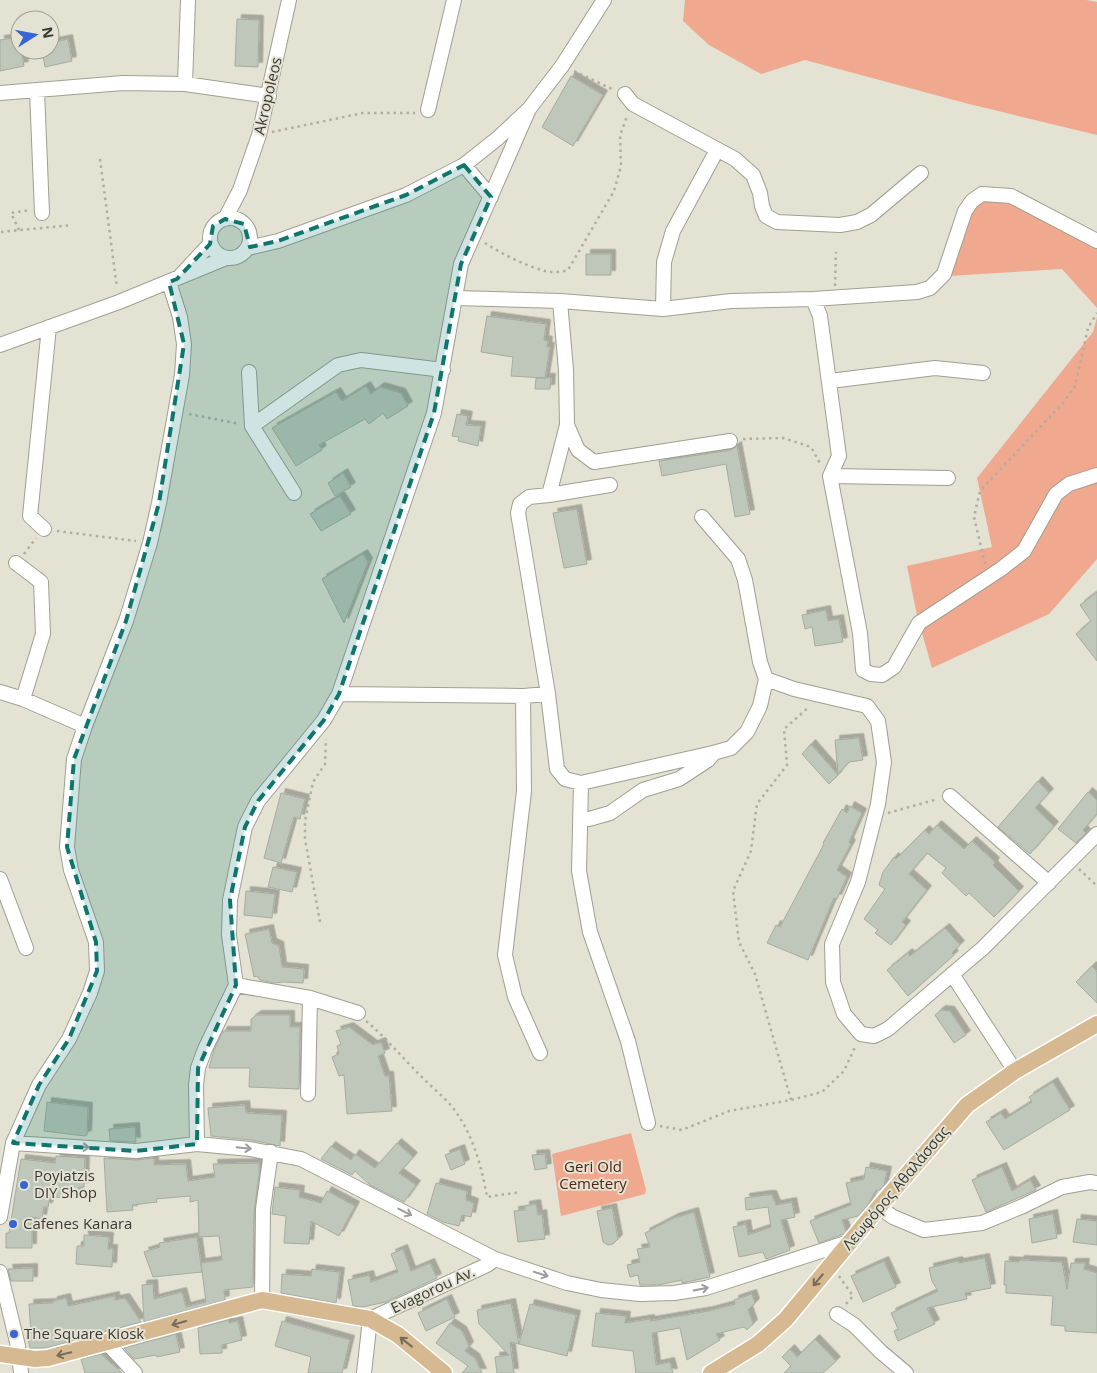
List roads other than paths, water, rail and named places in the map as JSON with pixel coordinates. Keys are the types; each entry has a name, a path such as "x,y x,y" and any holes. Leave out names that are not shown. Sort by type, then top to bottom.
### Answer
{"main road":[{"name":"Λεωφόρος Αθαλάσσας","path":"712,1373 758,1344 786,1318 966,1105 1015,1071 1097,1024"},
{"path":"0,1354 20,1365 35,1359 48,1358 107,1343 262,1300 370,1319 398,1335 444,1373"}],"street":[{"path":"185,84 188,0"},
{"name":"Akropoleos","path":"237,222 240,190 260,135 289,0"},
{"path":"428,110 454,0"},
{"path":"248,248 278,241 406,195 464,165 530,109 562,66 604,0"},
{"path":"0,93 122,83 185,84 269,96"},
{"path":"37,91 42,210"},
{"path":"629,99 735,159 753,175 766,216 777,222 840,225 857,222 871,214 921,173"},
{"path":"197,1144 196,1085 198,1068 205,1049 236,986 229,935 230,900 245,827 258,801 324,720 339,694 434,413 461,264 530,109"},
{"path":"663,309 664,262 673,231 717,150"},
{"path":"464,165 491,197"},
{"path":"456,298 560,301 663,309 731,301 812,299 917,292 930,288 944,274 965,211 972,201 982,194 1012,196 1097,241"},
{"path":"226,258 215,252 210,244 210,232 213,226 237,222 278,241"},
{"path":"0,345 119,302 226,258 239,257 248,248 250,242 237,222"},
{"path":"173,280 210,244"},
{"path":"0,1217 13,1142 39,1085 69,1039 90,993 96,971 96,942 71,870 67,847 74,760 84,726 126,621 150,543 159,503 182,375 184,344 173,280"},
{"path":"812,299 820,316 830,380 839,456 830,476 860,633 863,670 871,674 882,675 894,667 919,623 988,578 1024,551 1056,494 1069,484 1097,475"},
{"path":"549,496 567,425 566,370 560,301"},
{"path":"44,529 30,516 49,327"},
{"path":"252,426 338,365 362,360 443,370"},
{"path":"830,380 934,368 983,373"},
{"path":"249,372 252,426 294,493"},
{"path":"567,425 578,450 594,462 730,441"},
{"path":"830,476 948,478"},
{"path":"610,485 549,496 529,497 520,504 518,513 548,694 557,769 565,780 581,783 713,753 731,748 748,732 760,706 766,679 760,662 745,580 738,559 702,517"},
{"path":"16,563 41,582 43,634 23,699"},
{"path":"766,679 808,692 867,706 878,721 884,762 875,817 858,882 832,944 833,982 844,1014 861,1034 874,1036 888,1029 983,948 1097,834"},
{"path":"0,692 23,699 84,726"},
{"path":"339,694 523,696 548,694"},
{"path":"523,696 524,791 505,955 515,997 540,1053"},
{"path":"588,819 610,813 643,790 679,779 708,760 713,753"},
{"path":"581,783 579,871 590,932 628,1041 648,1123"},
{"path":"950,796 1049,882"},
{"path":"0,879 26,948"},
{"path":"952,974 1015,1071"},
{"path":"236,986 310,998 358,1013"},
{"path":"308,1094 310,998"},
{"path":"0,1149 13,1142 136,1151 197,1144 271,1152 301,1159 495,1259 567,1283 601,1290 640,1294 674,1294 706,1288 849,1242"},
{"path":"262,1300 263,1209 271,1152"},
{"path":"879,1207 893,1216 924,1230 982,1223 1062,1187 1090,1182 1097,1183"},
{"name":"Evagorou Av.","path":"370,1319 487,1266 495,1259"},
{"path":"0,1272 20,1365"},
{"path":"838,1314 854,1325 881,1352 906,1373"},
{"path":"364,1373 370,1319"},
{"path":"107,1343 135,1373"}],"place":[{"name":"Poyiatzis DIY Shop","path":"24,1185"},
{"name":"Cafenes Kanara","path":"13,1224"},
{"name":"The Square Kiosk","path":"14,1334"}],"park label":[{"name":"Geri Old Cemetery","path":"593,1176"}]}
